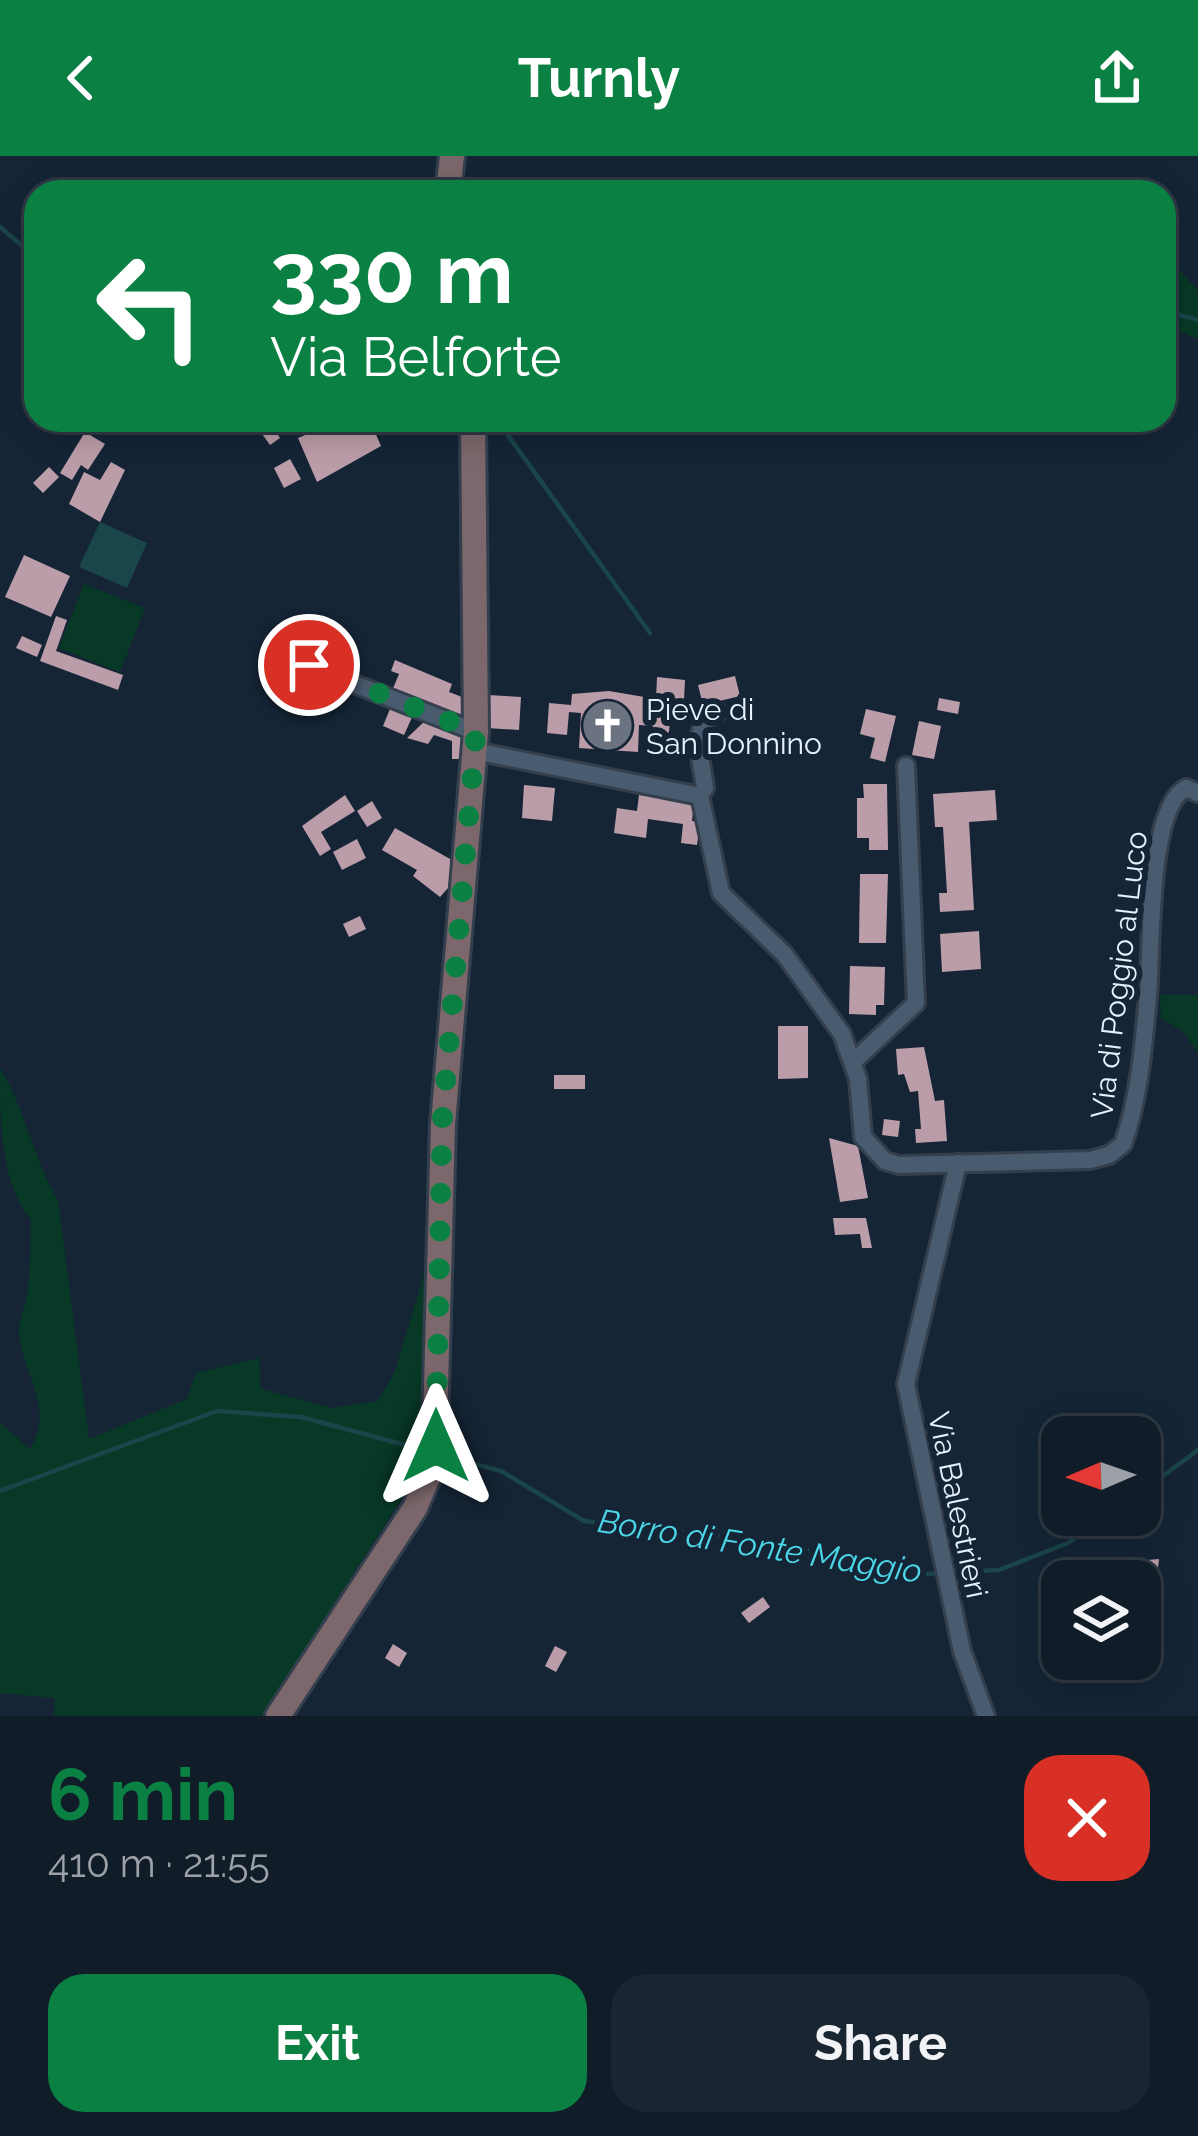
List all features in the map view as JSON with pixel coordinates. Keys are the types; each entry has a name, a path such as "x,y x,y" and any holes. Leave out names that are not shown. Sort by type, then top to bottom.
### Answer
{"street":[{"path":"278,1716 415,1508 435,1455 442,1124 476,742 473,432"},
{"path":"309,665 476,742 700,796"},
{"name":"Via di Poggio al Luco","path":"718,712 705,718 698,732 705,788 700,796 721,893 785,955 842,1034 854,1061 860,1122 872,1151 899,1165 1090,1160 1123,1144 1148,995 1151,902 1168,806 1186,788 1198,793"},
{"path":"854,1061 916,1003 906,766"},
{"name":"Via Balestrieri","path":"958,1162 906,1384 962,1651 986,1716"}],"shaded area":[{"path":"1176,266 1198,291 1198,339 1176,330"},
{"path":"100,522 147,543 127,588 79,567"},
{"path":"84,584 145,608 120,672 59,648"},
{"path":"1160,995 1198,995 1198,1053 1184,1032 1161,1018"},
{"path":"0,1068 58,1200 89,1439 187,1399 196,1373 259,1358 261,1389 332,1408 378,1401 395,1371 429,1257 427,1435 416,1476 262,1716 54,1716 55,1698 0,1693 0,1423 30,1449 40,1419 19,1332 28,1287 31,1220 8,1169"}],"building":[{"path":"85,432 105,444 88,470 81,465 72,480 60,473"},
{"path":"261,432 276,432 280,438 270,445"},
{"path":"312,432 375,432 381,446 317,482 298,438"},
{"path":"290,459 301,479 284,488 274,468"},
{"path":"111,462 125,470 100,522 69,504 84,472 100,480"},
{"path":"49,467 59,477 43,493 33,483"},
{"path":"24,555 70,576 51,617 5,597"},
{"path":"56,616 67,620 56,651 123,675 118,690 40,661"},
{"path":"22,636 42,645 37,657 16,648"},
{"path":"395,660 452,684 449,692 467,699 459,719 392,691 399,674 391,671"},
{"path":"735,676 740,696 703,705 698,685"},
{"path":"657,677 685,680 684,700 672,698 667,754 651,752 653,726 639,725 638,752 579,748 581,713 569,712 567,735 547,733 549,703 571,705 572,694 609,691 656,699"},
{"path":"488,695 521,697 519,730 486,728"},
{"path":"939,698 960,702 958,714 937,710"},
{"path":"392,704 414,713 404,735 383,726"},
{"path":"866,709 896,716 885,762 870,758 875,738 860,734"},
{"path":"428,718 468,735 467,759 452,759 452,741 434,735 428,744 407,738"},
{"path":"919,721 941,726 934,759 912,755"},
{"path":"863,784 887,784 888,850 869,850 869,838 857,838 857,798 864,798"},
{"path":"524,785 555,788 552,821 522,818"},
{"path":"995,790 997,820 969,822 974,910 940,912 939,893 947,893 943,827 935,827 933,794"},
{"path":"345,795 355,811 321,832 331,849 320,856 302,826"},
{"path":"639,795 694,802 692,821 700,822 697,845 681,843 683,824 648,819 646,838 614,833 617,808 637,811"},
{"path":"372,801 382,818 367,827 357,811"},
{"path":"395,828 459,864 457,878 440,897 413,876 417,870 382,850"},
{"path":"357,839 366,858 342,870 333,852"},
{"path":"860,874 888,874 886,943 859,943"},
{"path":"1136,908 1138,928 1122,929 1121,909"},
{"path":"360,916 366,929 349,937 343,924"},
{"path":"979,931 981,969 942,972 940,934"},
{"path":"850,966 885,967 884,1005 876,1005 876,1015 849,1014"},
{"path":"778,1026 808,1026 808,1078 778,1079"},
{"path":"924,1047 935,1101 944,1100 947,1141 916,1143 915,1129 921,1129 918,1091 910,1092 904,1074 898,1075 896,1049"},
{"path":"554,1075 585,1075 585,1089 554,1089"},
{"path":"884,1119 900,1121 898,1137 882,1135"},
{"path":"829,1138 858,1146 868,1198 840,1202"},
{"path":"833,1218 866,1218 872,1248 862,1248 860,1234 835,1235"},
{"path":"763,1597 770,1607 749,1623 741,1613"},
{"path":"393,1644 407,1653 399,1667 385,1658"},
{"path":"555,1646 567,1652 556,1672 545,1666"}],"waterway":[{"path":"0,227 24,247"},
{"path":"1176,314 1198,320"},
{"path":"506,432 650,633"},
{"name":"Borro di Fonte Maggio","path":"0,1491 217,1411 301,1417 424,1450"},
{"name":"Borro di Fonte Maggio","path":"1161,1477 1198,1450"},
{"name":"Borro di Fonte Maggio","path":"441,1455 501,1471 584,1521 772,1542 910,1575 999,1570 1078,1536"}],"place":[{"name":"Pieve di San Donnino","path":"607,726"}],"route":[{"path":"309,665 476,732 442,1124 436,1446"}]}
